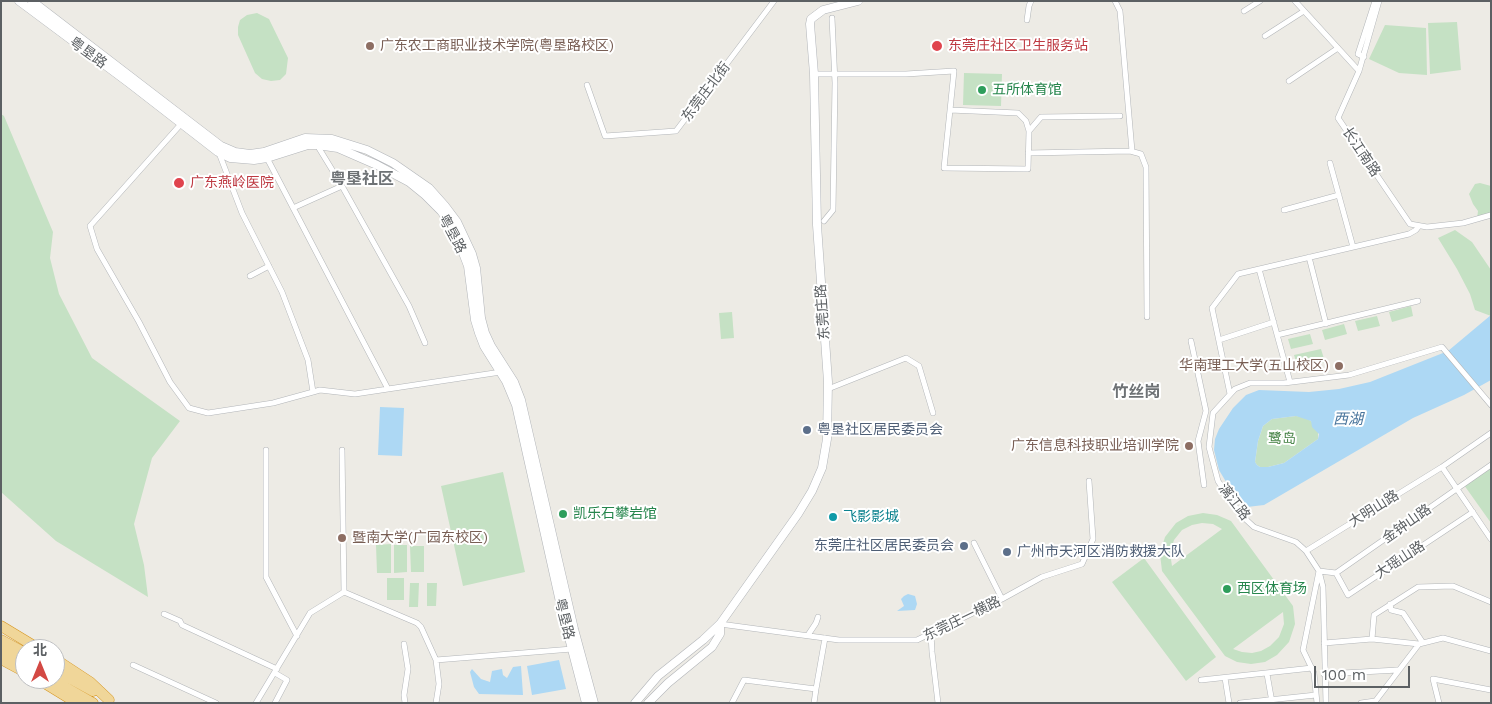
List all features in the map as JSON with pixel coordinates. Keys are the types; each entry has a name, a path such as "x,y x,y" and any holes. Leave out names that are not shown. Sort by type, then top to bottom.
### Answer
{"highway":[{"path":"1,626 22,639"},
{"path":"1,640 15,648"},
{"path":"1,650 15,658"},
{"path":"1,658 15,666"},
{"path":"65,666 90,682 111,701"},
{"path":"65,676 111,701"},
{"path":"65,687 93,703"},
{"path":"54,689 77,703"}],"main road":[{"name":"粤垦路","path":"19,1 218,152 230,158 242,160 267,158 298,148 317,145 338,148 409,182 441,211 451,225 468,266 475,320 484,346 511,390 516,405 572,649 592,702"},
{"name":"粤垦路","path":"32,1 221,146 235,152 250,154 264,152 305,138 332,139 367,150 393,162 429,188 445,206 457,222 472,254 476,268 481,318 485,333 514,382 521,400 592,702"},
{"name":"东莞庄路","path":"635,703 658,676 720,624 798,514 812,491 822,468 826,451 828,389 817,225 811,19 823,10 858,1"},
{"name":"东莞庄路","path":"648,703 668,683 712,647 720,634 720,624"}],"street":[{"name":"东莞庄北街","path":"587,86 605,136 676,131 774,1"},
{"path":"1027,20 1029,6 1032,1"},
{"path":"1115,1 1120,11 1132,151"},
{"path":"1244,11 1260,1"},
{"path":"1295,1 1359,71"},
{"path":"1364,57 1358,54 1375,1"},
{"name":"长江南路","path":"1379,1 1364,57 1338,118 1410,224 1419,226"},
{"path":"1265,36 1304,11"},
{"path":"824,221 833,210 835,74 832,18"},
{"path":"1289,81 1338,48"},
{"path":"814,74 954,72 950,110 944,168 1028,169 1029,130 1026,121 1018,113 950,110"},
{"path":"1029,130 1041,117 1120,116"},
{"path":"181,124 90,226 97,248 170,382 189,408 208,413 273,403 320,390 355,394 501,372"},
{"path":"317,145 409,306 425,343"},
{"path":"1028,153 1132,151 1141,154 1146,167 1147,317"},
{"path":"218,152 242,213 282,292 308,360 313,392"},
{"path":"267,158 388,389"},
{"path":"1330,163 1353,247"},
{"path":"293,208 342,186"},
{"path":"1284,210 1339,195"},
{"path":"1230,394 1212,308 1238,274 1409,234 1419,226 1427,227 1463,223 1491,215"},
{"path":"1309,257 1326,324"},
{"path":"250,276 269,266"},
{"path":"1259,269 1290,382"},
{"path":"1277,335 1418,301"},
{"path":"1219,340 1274,322"},
{"path":"1191,341 1206,411 1198,441 1204,485"},
{"name":"漓江路","path":"1319,571 1306,551 1296,542 1254,527 1241,515 1218,481 1209,447 1212,422 1214,413 1230,394 1235,389 1250,382 1290,382 1349,375 1443,349 1485,398"},
{"path":"828,389 906,358 919,366 933,413"},
{"path":"1491,395 1485,398 1491,405"},
{"name":"大明山路","path":"1306,551 1442,467 1491,433"},
{"path":"266,450 266,577 297,636"},
{"path":"342,450 344,592"},
{"name":"金钟山路","path":"1336,573 1491,465"},
{"path":"1442,467 1491,539"},
{"name":"东莞庄一横路","path":"720,624 840,640 917,640 1002,600 1042,577 1082,564 1093,538 1089,481"},
{"name":"大瑶山路","path":"1336,573 1348,595 1473,512"},
{"path":"974,543 1002,600"},
{"path":"1319,571 1336,573"},
{"path":"1319,571 1322,586 1326,703"},
{"path":"1317,703 1314,673 1303,650 1319,571"},
{"path":"1372,638 1374,614 1418,587 1453,586 1491,602"},
{"path":"256,703 310,614 344,592"},
{"path":"344,592 417,623 421,627 436,660 439,684 436,703"},
{"path":"1390,604 1391,610 1403,612 1421,643"},
{"path":"164,614 180,621 182,625 276,671 287,680 275,703"},
{"path":"808,635 818,617"},
{"path":"931,634 938,703"},
{"path":"814,703 825,638"},
{"path":"1324,643 1372,638 1421,643 1443,638 1491,651"},
{"path":"1361,703 1374,702 1421,643"},
{"path":"404,644 408,669 404,694 405,703"},
{"path":"436,660 572,649"},
{"path":"132,665 216,703"},
{"path":"1201,680 1312,668"},
{"path":"1324,674 1398,670"},
{"path":"1267,674 1272,702"},
{"path":"1225,678 1229,703"},
{"path":"1439,703 1433,679 1491,690"},
{"path":"732,703 744,680 816,689"},
{"path":"1240,703 1272,702 1316,695"}],"green space":[{"path":"257,13 269,19 288,58 286,74 280,80 262,79 255,73 238,35 240,20 247,15"},
{"path":"1457,22 1461,70 1430,74 1428,23"},
{"path":"1385,25 1426,28 1427,75 1399,73 1369,59"},
{"name":"五所体育馆","path":"964,73 1002,74 1001,106 963,105"},
{"path":"1,114 4,116 53,232 50,258 59,294 92,358 180,421 152,458 134,524 144,565 148,597 56,541 1,492"},
{"path":"1480,183 1491,186 1491,215 1477,219 1478,211 1469,194 1475,184"},
{"path":"1455,230 1472,242 1491,270 1491,316 1475,310 1470,294 1438,238"},
{"path":"1411,306 1413,316 1392,322 1389,312"},
{"path":"732,312 734,338 721,339 719,313"},
{"path":"1377,316 1380,326 1358,331 1355,321"},
{"path":"1344,324 1347,334 1325,340 1322,330"},
{"path":"1310,334 1313,344 1291,349 1288,339"},
{"path":"1321,349 1325,362 1298,368 1294,355"},
{"name":"鹭岛","path":"1304,417 1311,421 1318,432 1318,439 1284,463 1268,467 1257,465 1255,462 1258,441 1263,426 1272,419"},
{"path":"1491,466 1491,523 1464,485"},
{"path":"503,472 525,572 463,586 441,486"},
{"name":"西区体育场","path":"1203,513 1217,515 1231,521 1293,606 1295,624 1289,642 1277,655 1265,662 1251,664 1237,662 1225,656 1162,571 1160,554 1165,537 1176,523 1188,516","holes":["1202,523 1213,524 1222,529 1172,566 1170,553 1174,540 1182,530","1283,612 1284,624 1279,637 1270,646 1252,653 1233,649"]},
{"path":"391,544 391,573 377,573 376,545"},
{"path":"394,545 407,545 407,572 394,573"},
{"path":"410,546 424,546 424,572 411,572"},
{"path":"1144,558 1216,657 1186,681 1112,582"},
{"path":"387,578 404,578 404,600 387,600"},
{"path":"410,583 419,583 418,607 409,607"},
{"path":"427,583 437,583 436,606 427,606"}],"water":[{"name":"西湖","path":"1491,315 1491,380 1464,395 1413,418 1264,505 1247,507 1238,502 1219,470 1214,450 1215,439 1219,429 1233,408 1246,395 1259,390 1309,392 1339,389 1370,382 1448,351","holes":["1296,416 1311,421 1312,427 1319,434 1318,439 1284,463 1268,467 1257,465 1255,462 1258,441 1263,426 1272,419"]},
{"path":"380,407 404,408 402,456 378,455"},
{"path":"908,594 915,596 917,604 915,610 897,611 904,606 901,599"},
{"path":"559,660 566,689 532,695 527,666"},
{"path":"521,666 523,695 479,694 474,687 470,672 472,669 481,679 490,682 492,671 502,669 503,675 507,678 513,667"}],"place":[{"name":"广东农工商职业技术学院(粤垦路校区)","path":"370,46"},
{"name":"东莞庄社区卫生服务站","path":"937,46"},
{"name":"五所体育馆","path":"982,90"},
{"name":"广东燕岭医院","path":"179,183"},
{"name":"华南理工大学(五山校区)","path":"1339,366"},
{"name":"粤垦社区居民委员会","path":"807,430"},
{"name":"广东信息科技职业培训学院","path":"1189,446"},
{"name":"凯乐石攀岩馆","path":"563,514"},
{"name":"飞影影城","path":"833,517"},
{"name":"暨南大学(广园东校区)","path":"342,538"},
{"name":"东莞庄社区居民委员会","path":"964,546"},
{"name":"广州市天河区消防救援大队","path":"1007,552"},
{"name":"西区体育场","path":"1227,589"}],"district":[{"name":"粤垦社区","path":"362,179"},
{"name":"竹丝岗","path":"1136,392"}]}
